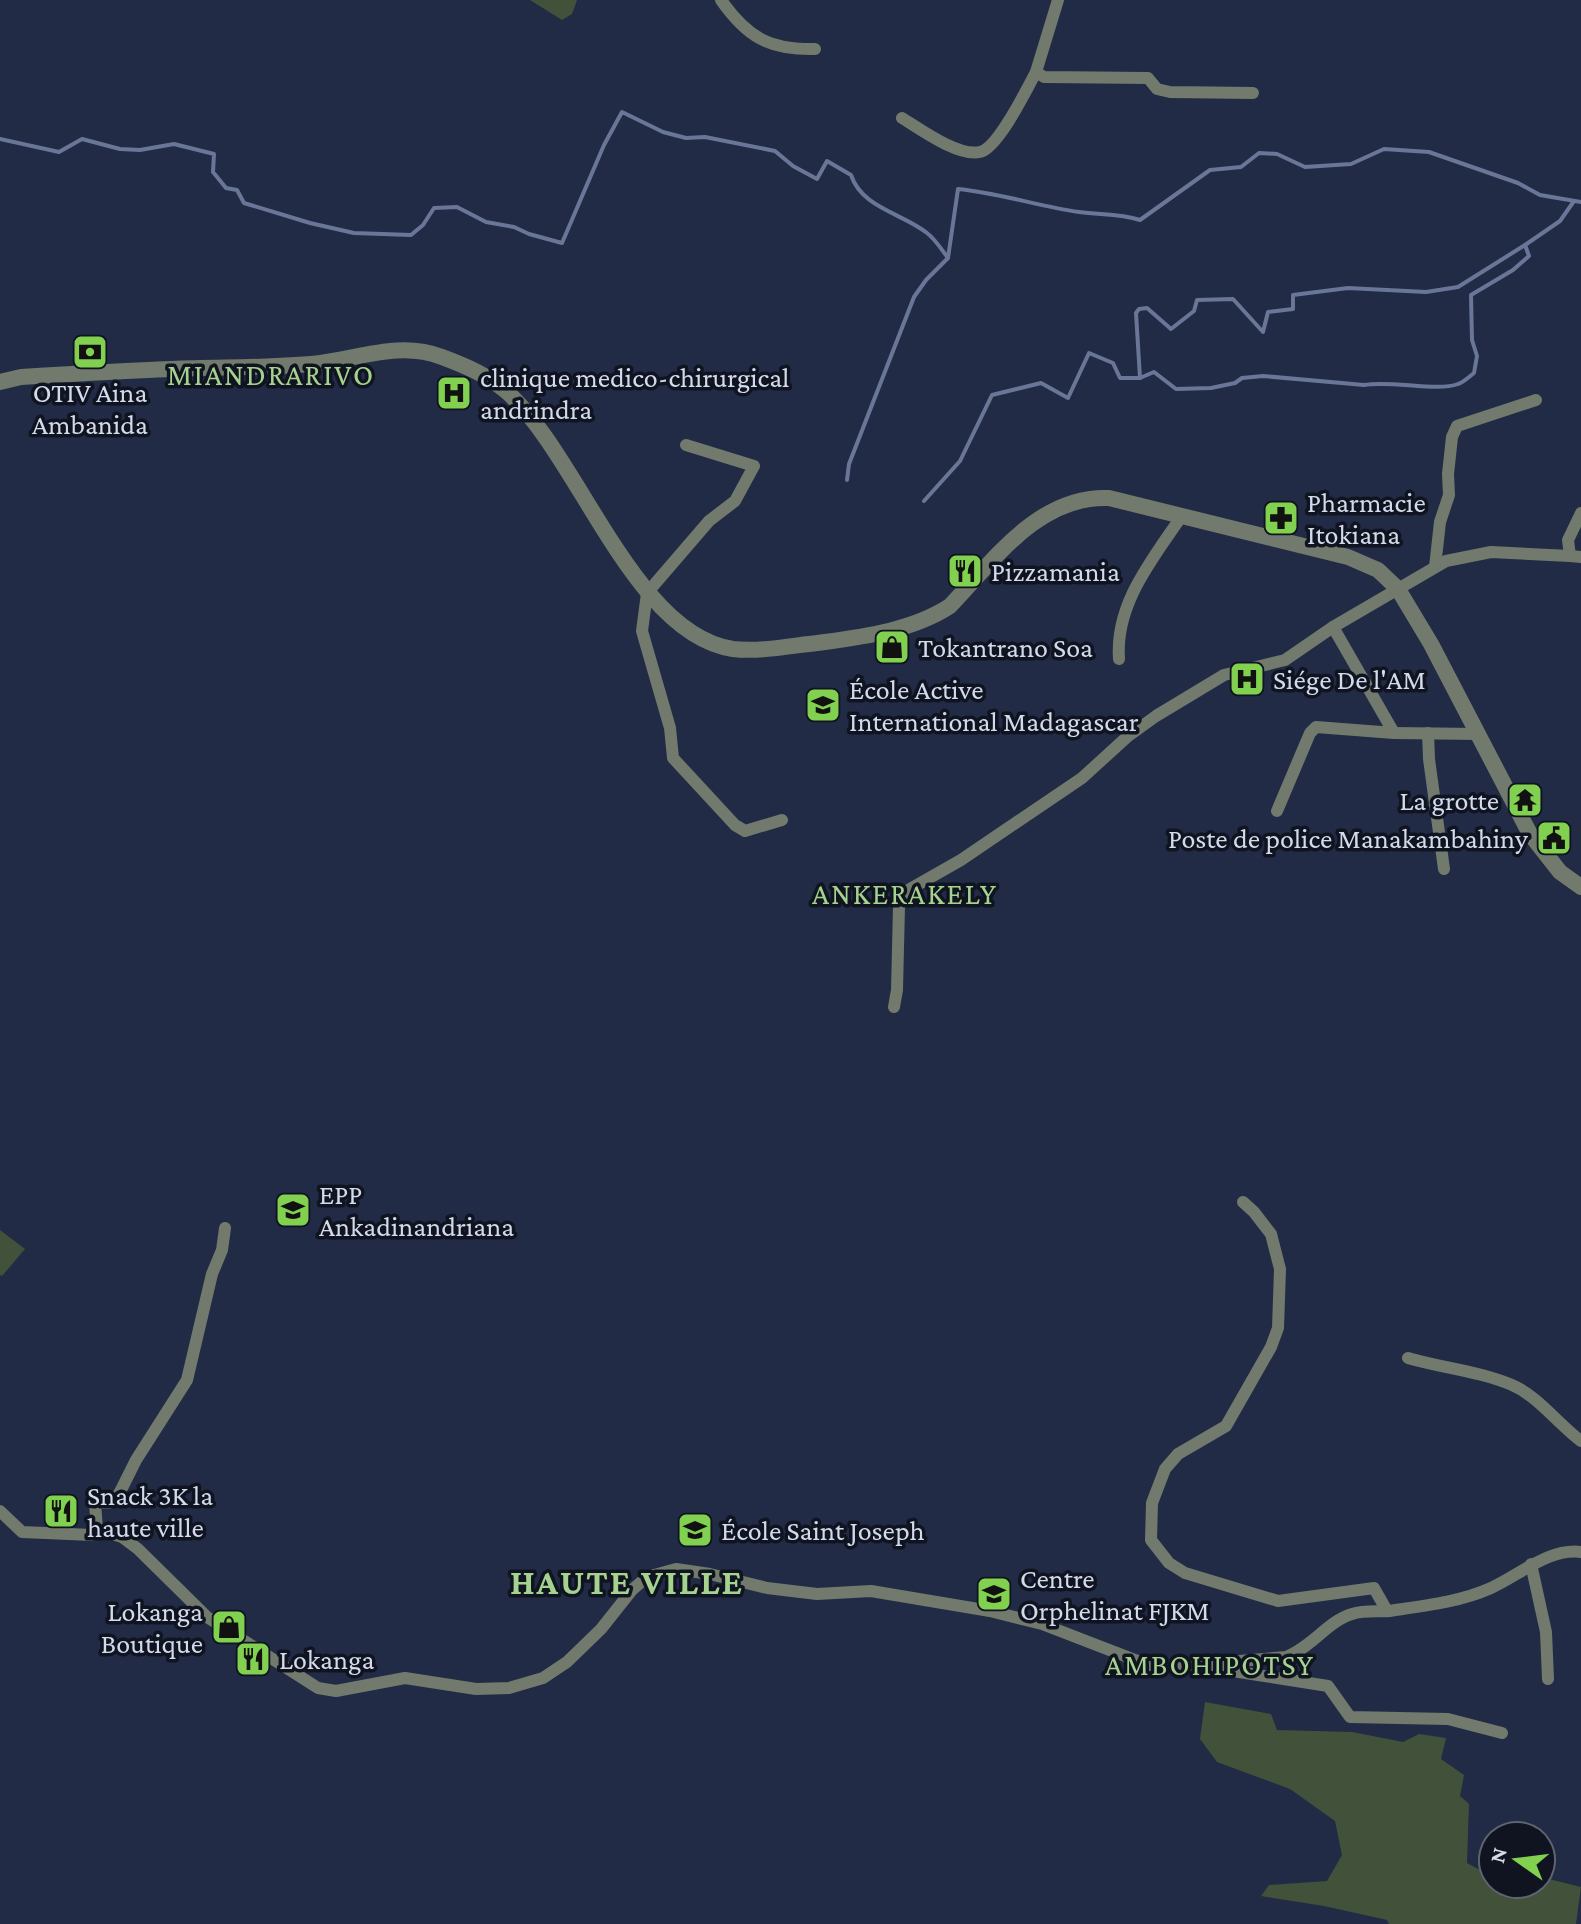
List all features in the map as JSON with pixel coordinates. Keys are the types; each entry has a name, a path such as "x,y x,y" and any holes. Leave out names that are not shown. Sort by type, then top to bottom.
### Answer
{"street":[{"path":"721,0 730,14 757,39 800,49 815,49"},
{"path":"902,118 941,142 971,153 984,151 996,139 1036,72 1058,0"},
{"path":"1036,72 1058,79 1148,78 1157,89 1170,92 1253,93"},
{"path":"0,382 21,377 314,364 397,350 422,350 438,355 488,376 530,416 647,593 681,627 698,637 730,648 756,649 838,640 878,633 938,614 950,606 1027,526 1074,501 1091,497 1109,498 1348,557 1378,570 1398,589 1538,847 1560,872 1581,887"},
{"path":"1435,567 1440,522 1449,495 1452,437 1457,426 1536,400"},
{"path":"686,445 754,466 735,501 709,521 647,593 642,631 670,728 673,758 735,825 745,831 782,820"},
{"path":"894,1007 899,906 910,889 961,860 1082,778 1127,737 1156,716 1224,675 1285,660 1333,627 1446,561 1491,552 1575,556 1568,540 1581,513"},
{"path":"1119,659 1118,645 1131,594 1181,517"},
{"path":"1333,627 1394,733"},
{"path":"1277,811 1310,733 1316,727 1394,733 1478,734"},
{"path":"1428,733 1444,869"},
{"path":"1243,1202 1271,1234 1280,1269 1278,1328 1271,1347 1226,1426 1178,1454 1165,1469 1152,1503 1151,1540 1169,1563 1185,1573 1217,1584 1278,1601 1374,1588 1387,1611"},
{"path":"0,1511 22,1532 92,1535 97,1529 95,1503 109,1503 119,1494 136,1460 187,1380 215,1261 222,1250 225,1228"},
{"path":"1408,1358 1444,1365 1514,1386 1581,1441"},
{"path":"97,1529 122,1537 138,1549 207,1617 318,1688 336,1691 405,1678 476,1689 509,1688 543,1678 567,1662 601,1629 632,1590 647,1577 676,1569 767,1588 817,1594 871,1591 922,1598 1042,1624 1156,1668 1286,1657 1303,1651 1333,1623 1353,1613 1445,1602 1491,1588 1531,1564 1569,1550 1581,1552"},
{"path":"1531,1564 1546,1632 1548,1679"},
{"path":"1202,1666 1328,1686 1350,1717 1448,1719 1502,1733"}],"green space":[{"path":"530,0 577,0 572,14 562,20"},
{"path":"0,1230 25,1249 2,1276 0,1275"},
{"path":"1205,1702 1271,1714 1277,1730 1352,1732 1403,1742 1419,1734 1446,1738 1441,1759 1464,1775 1460,1796 1469,1804 1467,1863 1477,1868 1477,1900 1557,1900 1557,1881 1581,1887 1576,1924 1389,1924 1387,1920 1324,1906 1261,1896 1269,1885 1327,1881 1342,1855 1335,1821 1290,1789 1217,1762 1200,1739"}],"waterway":[{"path":"0,139 59,152 82,139 120,149 140,150 174,144 214,154 213,172 226,188 237,190 244,203 354,233 411,235 423,225 434,208 457,207 486,222 514,227 562,243 604,145 622,112 663,132 686,138 705,137 775,151 793,166 817,179 827,161 851,175 856,186 873,203 927,233 948,258 958,189 1140,220 1210,170 1241,167 1259,153 1277,154 1305,167 1351,164 1384,149 1429,152 1518,183 1540,195 1581,202"},
{"path":"924,501 960,461 992,395 1041,383 1068,398 1089,353 1113,363 1120,378 1140,378 1154,372 1176,389 1211,388 1235,383 1242,378 1263,376 1364,385 1438,387 1460,383 1474,373 1477,356 1472,340 1471,295 1513,270 1529,256 1525,245 1560,221 1574,201"},
{"path":"1140,378 1136,313 1139,309 1147,308 1171,329 1194,311 1197,300 1233,299 1263,332 1268,312 1293,309 1293,295 1348,288 1426,292 1458,287 1525,245"},
{"path":"847,480 849,464 914,297 948,258"}],"place":[{"name":"OTIV Aina Ambanida","path":"90,352"},
{"name":"clinique medico-chirurgical andrindra","path":"454,393"},
{"name":"Pharmacie Itokiana","path":"1281,518"},
{"name":"Pizzamania","path":"965,571"},
{"name":"Tokantrano Soa","path":"892,647"},
{"name":"Siége De l'AM","path":"1247,679"},
{"name":"École Active International Madagascar","path":"823,705"},
{"name":"La grotte","path":"1525,800"},
{"name":"Poste de police Manakambahiny","path":"1554,838"},
{"name":"EPP Ankadinandriana","path":"293,1210"},
{"name":"Snack 3K la haute ville","path":"61,1511"},
{"name":"École Saint Joseph","path":"695,1530"},
{"name":"Centre Orphelinat FJKM","path":"994,1594"},
{"name":"Lokanga Boutique","path":"229,1627"},
{"name":"Lokanga","path":"253,1659"}],"district":[{"name":"MIANDRARIVO","path":"271,374"},
{"name":"ANKERAKELY","path":"905,893"},
{"name":"HAUTE VILLE","path":"627,1582"},
{"name":"AMBOHIPOTSY","path":"1210,1664"}]}
